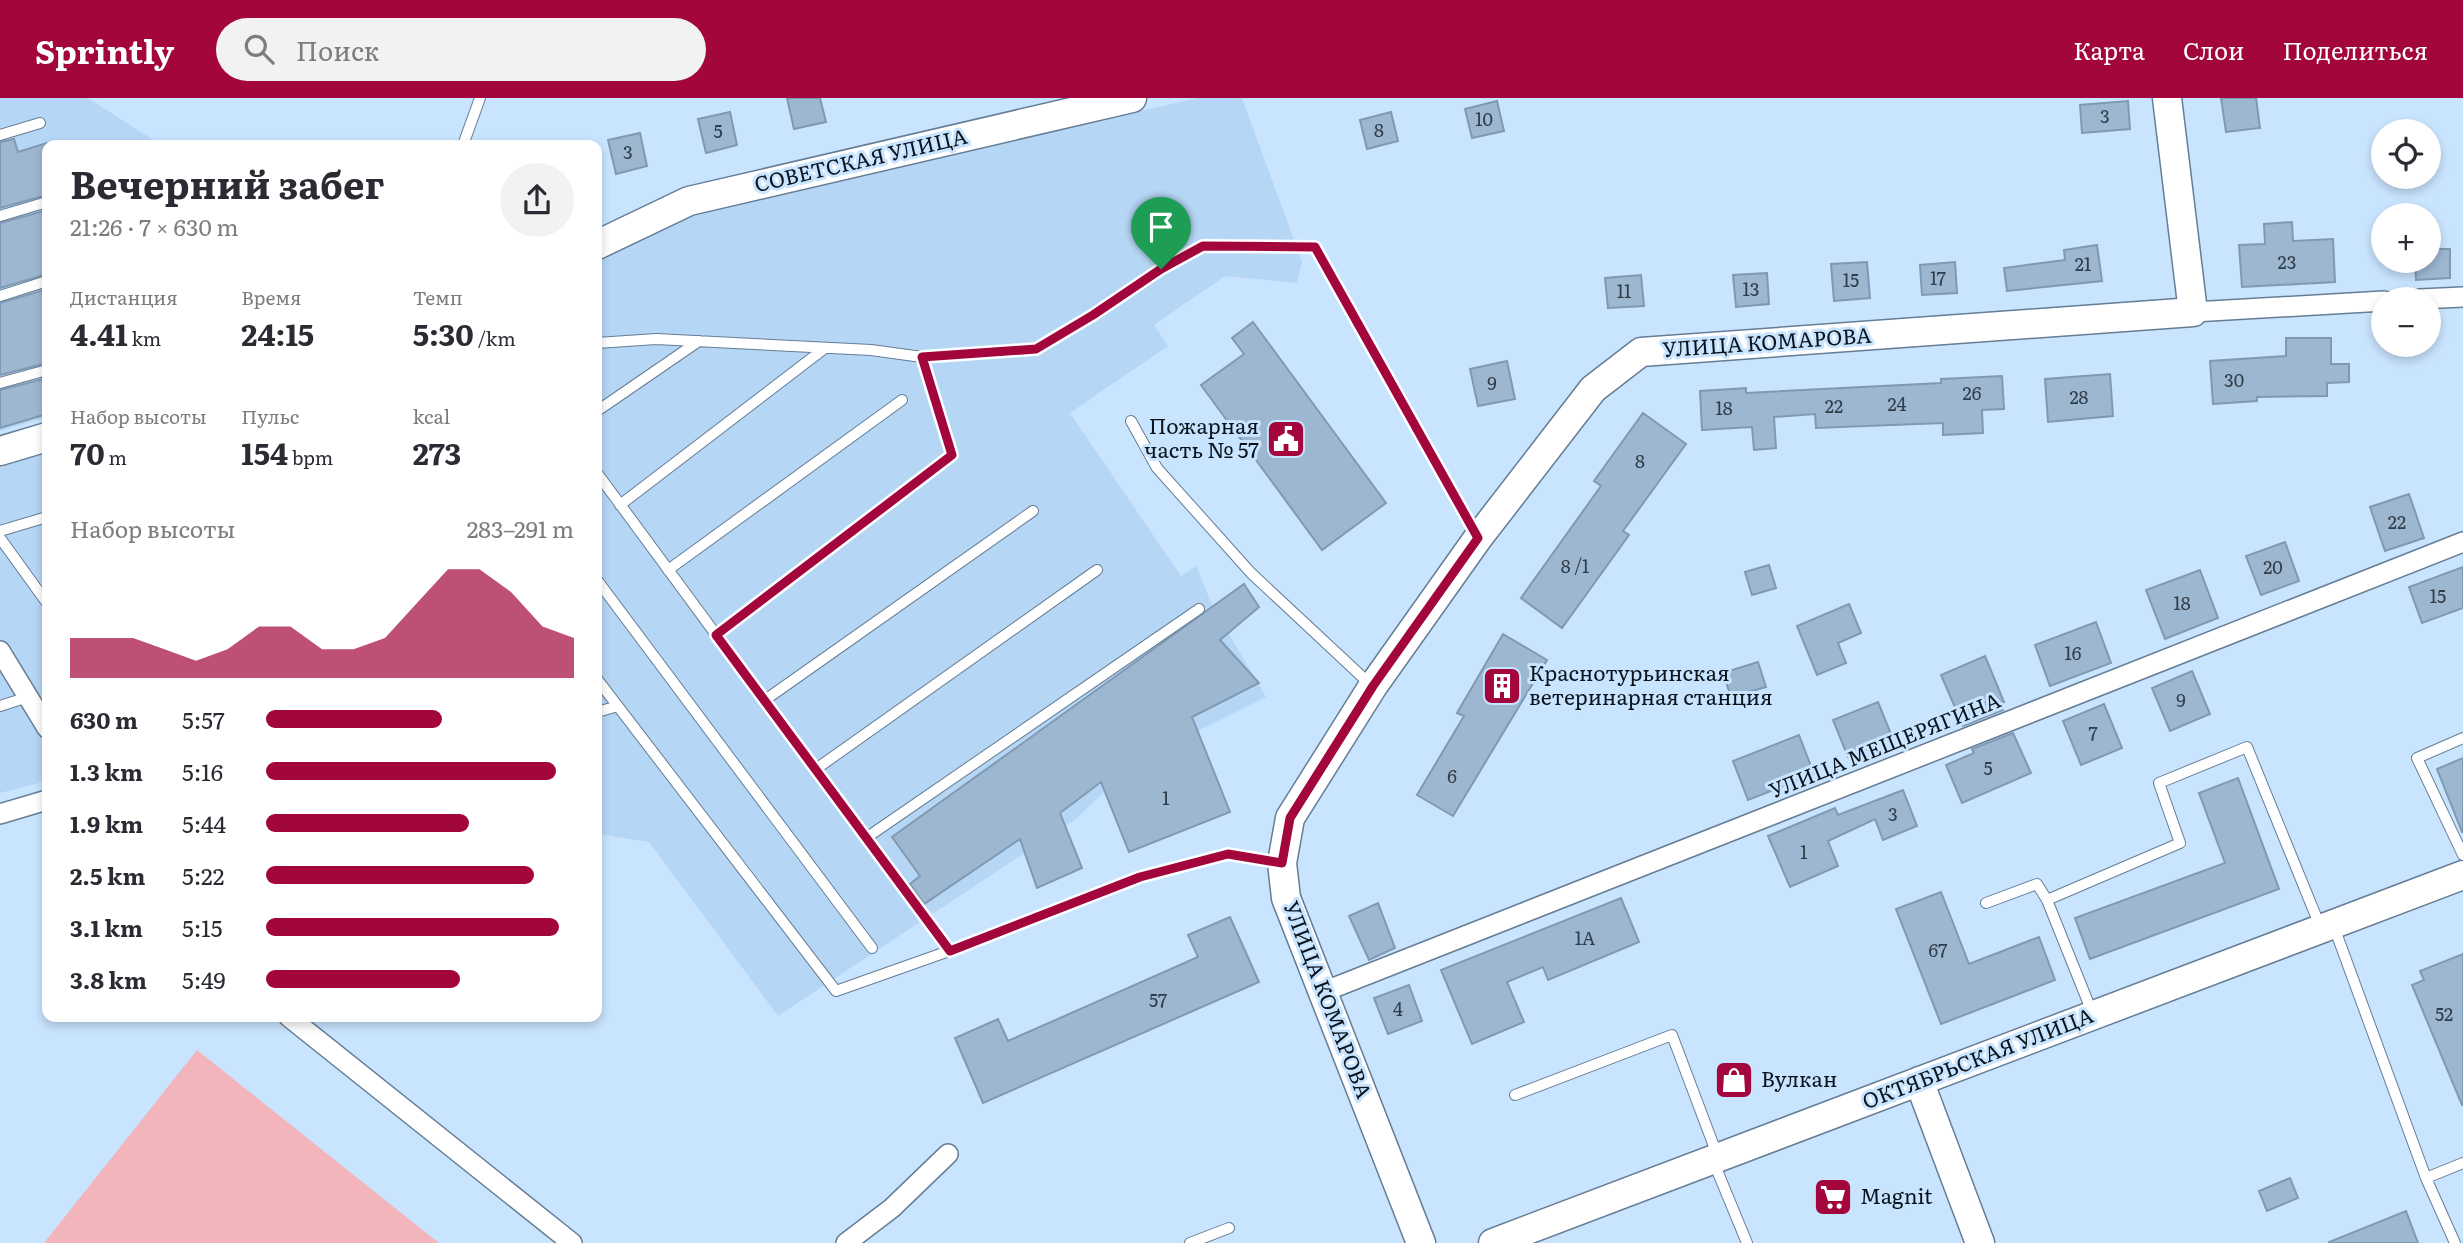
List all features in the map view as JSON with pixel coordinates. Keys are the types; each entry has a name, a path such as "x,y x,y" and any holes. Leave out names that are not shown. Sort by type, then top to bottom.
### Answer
{"street":[{"name":"СОВЕТСКАЯ УЛИЦА","path":"602,243 690,201 1132,98"},
{"path":"2168,98 2193,312"},
{"path":"2441,298 2463,297"},
{"name":"УЛИЦА КОМАРОВА","path":"1421,1243 1286,898 1282,863 1290,818 1373,686 1478,538 1593,389 1641,352 2371,302"},
{"path":"0,451 42,438"},
{"name":"УЛИЦА МЕЩЕРЯГИНА","path":"1323,992 2463,542"},
{"path":"0,651 42,721"},
{"path":"0,814 42,801"},
{"name":"ОКТЯБРЬСКАЯ УЛИЦА","path":"1493,1243 2463,875"},
{"path":"295,1022 572,1243"},
{"path":"1919,1081 1980,1243"},
{"path":"846,1243 892,1208 948,1154"}],"lane":[{"path":"465,140 480,98"},
{"path":"0,135 40,123"},
{"path":"0,216 42,203"},
{"path":"602,343 656,339 825,348 922,357 1036,349 1161,269 1203,246 1315,247 1478,538"},
{"path":"0,296 42,283"},
{"path":"602,408 699,341"},
{"path":"620,505 825,348"},
{"path":"716,635 952,455 922,357"},
{"path":"0,383 42,371"},
{"path":"668,570 902,400"},
{"path":"1131,421 1157,468 1251,573 1373,686"},
{"path":"602,480 950,951"},
{"path":"765,701 1032,511"},
{"path":"0,531 42,518"},
{"path":"0,538 42,596"},
{"path":"816,769 1097,570"},
{"path":"602,587 872,948"},
{"path":"866,838 1199,609"},
{"path":"602,685 836,990 950,951 1140,877 1228,854 1282,863"},
{"path":"0,706 27,697"},
{"path":"602,711 618,706"},
{"path":"2463,738 2417,758 2463,855"},
{"path":"2047,900 2180,843 2159,783 2247,747 2327,926 2426,1178 2455,1243"},
{"path":"1986,903 2037,884 2047,900 2093,1015"},
{"path":"1515,1095 1672,1035 1747,1243"},
{"path":"2426,1178 2463,1163"},
{"path":"1190,1243 1229,1228"}],"shaded area":[{"path":"0,98 88,98 153,140 42,140 42,418 0,431"},
{"path":"1198,98 1242,98 1302,262 1297,283 1225,276 1154,325 1168,346 1070,413 1181,576 1196,566 1213,607 1266,697 1134,763 1076,819 778,1016 649,842 602,835 602,252 697,211"},
{"path":"42,451 42,782 0,793 0,464"},
{"path":"197,1050 439,1243 44,1243"}],"building":[{"path":"787,98 820,98 826,122 794,129"},
{"path":"2221,98 2256,98 2260,128 2226,132"},
{"path":"1497,101 1504,131 1472,138 1465,109"},
{"path":"2128,101 2130,129 2082,133 2080,105"},
{"path":"730,112 737,145 706,153 698,119"},
{"path":"1391,112 1398,141 1367,149 1360,120"},
{"path":"640,133 647,166 616,174 608,140"},
{"path":"14,139 18,152 42,145 42,196 0,208 0,142"},
{"path":"42,211 42,275 0,288 0,223"},
{"path":"2292,222 2293,241 2333,239 2335,282 2242,287 2239,245 2265,244 2264,224"},
{"path":"2097,245 2102,281 2007,291 2004,268 2065,260 2064,250"},
{"path":"2441,249 2450,249 2450,278 2416,280 2416,273 2441,273"},
{"path":"1867,262 1870,298 1834,301 1831,264"},
{"path":"1955,262 1957,293 1922,295 1920,265"},
{"path":"1767,273 1769,304 1736,307 1733,275"},
{"path":"1641,275 1644,306 1608,308 1605,278"},
{"path":"42,290 42,364 0,375 0,303"},
{"path":"1253,322 1386,503 1322,550 1201,385 1244,354 1232,338"},
{"path":"2286,338 2331,338 2331,364 2349,364 2349,382 2327,383 2327,396 2257,397 2257,401 2213,404 2210,361 2286,356"},
{"path":"1507,361 1515,399 1478,406 1470,369"},
{"path":"2110,374 2113,416 2048,422 2045,379"},
{"path":"2002,376 2004,409 1982,410 1983,433 1943,435 1943,423 1816,428 1815,414 1774,417 1776,448 1754,450 1752,427 1702,430 1700,391 1746,388 1746,393 1941,383 1941,379"},
{"path":"42,379 42,415 0,428 0,390"},
{"path":"1643,413 1686,444 1623,531 1629,535 1562,628 1521,598 1601,486 1594,481"},
{"path":"2409,494 2424,538 2385,551 2370,507"},
{"path":"2285,542 2299,581 2261,595 2246,556"},
{"path":"1769,565 1776,588 1752,595 1745,572"},
{"path":"2463,567 2463,608 2422,623 2409,587"},
{"path":"2200,570 2218,618 2165,639 2146,590"},
{"path":"1244,584 1259,607 1220,640 1259,683 1192,717 1230,812 1129,852 1101,782 1060,813 1082,868 1037,888 1020,839 924,904 910,884 920,876 892,837"},
{"path":"1849,604 1861,633 1838,643 1846,663 1817,675 1797,626"},
{"path":"2096,622 2111,663 2050,686 2035,645"},
{"path":"1503,634 1547,660 1453,816 1417,795 1464,716 1457,713"},
{"path":"1985,656 2004,702 2000,703 2003,710 1963,726 1941,675"},
{"path":"1758,662 1766,687 1731,697 1723,673"},
{"path":"2192,671 2210,714 2170,731 2152,688"},
{"path":"1878,702 1893,739 1848,757 1833,720"},
{"path":"2104,704 2122,748 2081,765 2063,721"},
{"path":"2013,733 2031,773 1962,803 1946,765 1974,753 1972,749"},
{"path":"1799,735 1814,774 1748,800 1733,761"},
{"path":"2463,758 2463,832 2462,832 2437,769"},
{"path":"2238,778 2279,889 2090,959 2075,918 2225,863 2199,793"},
{"path":"1903,790 1917,826 1883,840 1875,819 1828,841 1838,866 1790,887 1768,836 1835,808 1838,815"},
{"path":"1941,892 1969,964 2039,937 2055,980 1941,1024 1896,909"},
{"path":"1621,898 1639,942 1548,980 1543,967 1507,982 1524,1022 1472,1044 1441,970"},
{"path":"1378,903 1395,948 1369,960 1349,916"},
{"path":"1230,917 1259,982 983,1103 955,1038 998,1019 1008,1041 1198,957 1188,935"},
{"path":"2463,954 2462,1105 2412,985 2424,980 2420,971"},
{"path":"1409,985 1422,1021 1388,1034 1374,998"},
{"path":"2290,1178 2298,1198 2267,1211 2259,1191"},
{"path":"2406,1211 2418,1243 2329,1242"}],"place":[{"name":"Пожарная часть № 57","path":"1286,439"},
{"name":"Краснотурьинская ветеринарная станция","path":"1502,686"},
{"name":"Вулкан","path":"1734,1080"},
{"name":"Magnit","path":"1833,1197"}],"route":[{"path":"1203,246 1315,247 1478,538 1373,686 1290,818 1282,863 1228,854 1140,877 950,951 716,635 952,455 922,357 1036,349 1161,269 1203,246"}]}
